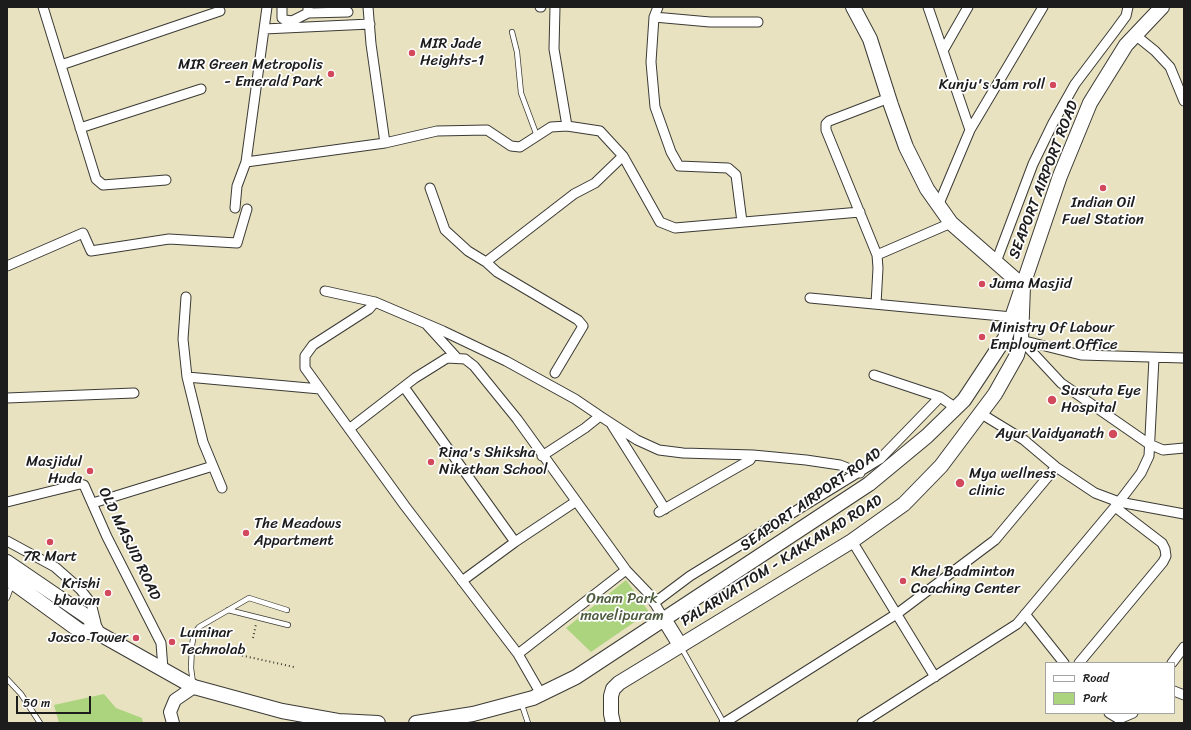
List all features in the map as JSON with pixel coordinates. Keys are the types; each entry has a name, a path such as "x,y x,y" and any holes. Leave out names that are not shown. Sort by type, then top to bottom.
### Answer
{"main road":[{"path":"853,7 870,39 906,147 938,206 951,223 1023,286"},
{"name":"SEAPORT AIRPORT ROAD","path":"416,723 472,714 520,701 541,694 576,677 869,484 927,436 964,400 1005,338 1076,135 1090,103 1134,34 1162,7"},
{"name":"PALARIVATTOM - KAKKANAD ROAD","path":"613,723 610,703 613,689 619,683 852,541 904,504 941,466 995,394 1017,355 1021,340 1023,286"},
{"path":"7,562 89,618 98,633"},
{"path":"10,580 80,631 98,633 194,687 282,711 338,721 378,723"},
{"path":"664,619 680,645"},
{"path":"173,723 170,712 175,700 194,687"}],"street":[{"path":"43,7 96,179 103,185 166,180"},
{"path":"235,208 237,186 246,162 267,7"},
{"path":"282,7 282,18 292,21 308,10 348,12"},
{"path":"368,7 385,143"},
{"path":"555,7 554,49 567,126"},
{"path":"658,7 654,17 651,62 655,107 671,152 679,166 728,168 736,175 742,222"},
{"path":"928,7 944,49 970,130"},
{"path":"944,49 968,7"},
{"path":"938,206 970,130 1043,7"},
{"path":"996,262 1033,164 1053,123 1075,84 1126,16 1128,7"},
{"path":"61,65 220,11"},
{"path":"654,17 691,21 758,22"},
{"path":"264,29 370,24"},
{"path":"1134,34 1155,51 1170,67 1184,101"},
{"path":"80,128 200,89"},
{"path":"876,304 878,268 877,254 826,130 826,124 829,121 889,98"},
{"path":"246,162 385,143 437,131 487,130 511,146 520,147 551,127 567,126 600,131 623,156 660,222 675,228 860,212"},
{"path":"486,262 574,194 595,183 623,156"},
{"path":"430,188 445,230 468,251 486,262 497,272 578,320 583,326 555,373"},
{"path":"7,266 84,233 91,251 169,239 237,242 247,209"},
{"path":"877,254 951,223"},
{"path":"325,291 375,302 506,361 575,399 637,440 659,450 683,453 754,455 840,465 860,473"},
{"path":"186,297 183,339 188,377 203,442 222,488"},
{"path":"810,298 1012,317"},
{"path":"375,302 370,309 313,345 305,356 305,368 462,581 518,654 541,694"},
{"path":"426,324 457,358"},
{"path":"1021,340 1081,355 1184,358"},
{"path":"1021,340 1061,383 1149,444 1163,450 1184,448"},
{"path":"349,429 415,378 447,358 465,359 474,366 517,419 575,502 583,509 626,570 649,594 664,619"},
{"path":"862,723 1017,624 1117,504 1145,466 1149,456 1154,358"},
{"path":"874,375 940,397 956,408"},
{"path":"188,377 320,389"},
{"path":"404,387 515,542"},
{"path":"7,398 134,393"},
{"path":"654,603 690,576 798,509 860,473 880,459 940,397"},
{"path":"980,413 1024,440 1056,467 1095,493 1117,504 1162,543 1165,549 1166,556 1163,562 1080,662"},
{"path":"542,456 585,428 600,416"},
{"path":"610,422 662,511 750,460 754,455"},
{"path":"93,503 213,466"},
{"path":"724,723 898,613 995,540 1056,467"},
{"name":"OLD MASJID ROAD","path":"7,502 80,484 84,485 107,537 161,643 163,669"},
{"path":"462,581 515,542 575,502"},
{"path":"1117,504 1184,514"},
{"path":"7,541 55,567 80,589 91,603 98,633"},
{"path":"852,541 898,613 935,677"},
{"path":"518,654 626,570"},
{"path":"1025,614 1063,662"},
{"path":"1173,662 1184,647"},
{"path":"1111,714 1119,719 1132,714"},
{"path":"1122,723 1132,714"}],"lane":[{"path":"512,32 517,52 521,93 537,136"},
{"path":"7,598 10,580"},
{"path":"194,687 191,668 194,634 199,627 249,598 287,610"},
{"path":"228,610 288,625"},
{"path":"680,645 724,723"},
{"path":"7,678 21,694 40,723"},
{"path":"520,701 528,723"}],"path":[{"path":"253,638 258,617"},
{"path":"200,646 294,667"}],"green space":[{"name":"Onam Park mavelipuram","path":"626,580 649,612 591,652 566,628"},
{"path":"104,694 116,708 142,718 143,723 59,723 54,705"}],"place":[{"name":"MIR Jade Heights-1","path":"412,53"},
{"name":"MIR Green Metropolis - Emerald Park","path":"331,74"},
{"name":"Kunju's Jam roll","path":"1053,85"},
{"name":"Indian Oil Fuel Station","path":"1103,188"},
{"name":"Juma Masjid","path":"982,284"},
{"name":"Ministry Of Labour Employment Office","path":"982,337"},
{"name":"Susruta Eye Hospital","path":"1052,400"},
{"name":"Ayur Vaidyanath","path":"1113,434"},
{"name":"Rina's Shiksha Nikethan School","path":"431,462"},
{"name":"Masjidul Huda","path":"90,471"},
{"name":"Mya wellness clinic","path":"960,483"},
{"name":"The Meadows Appartment","path":"246,533"},
{"name":"7R Mart","path":"50,542"},
{"name":"Khel Badminton Coaching Center","path":"903,581"},
{"name":"Krishi bhavan","path":"108,593"},
{"name":"Josco Tower","path":"136,638"},
{"name":"Luminar Technolab","path":"172,642"}]}
